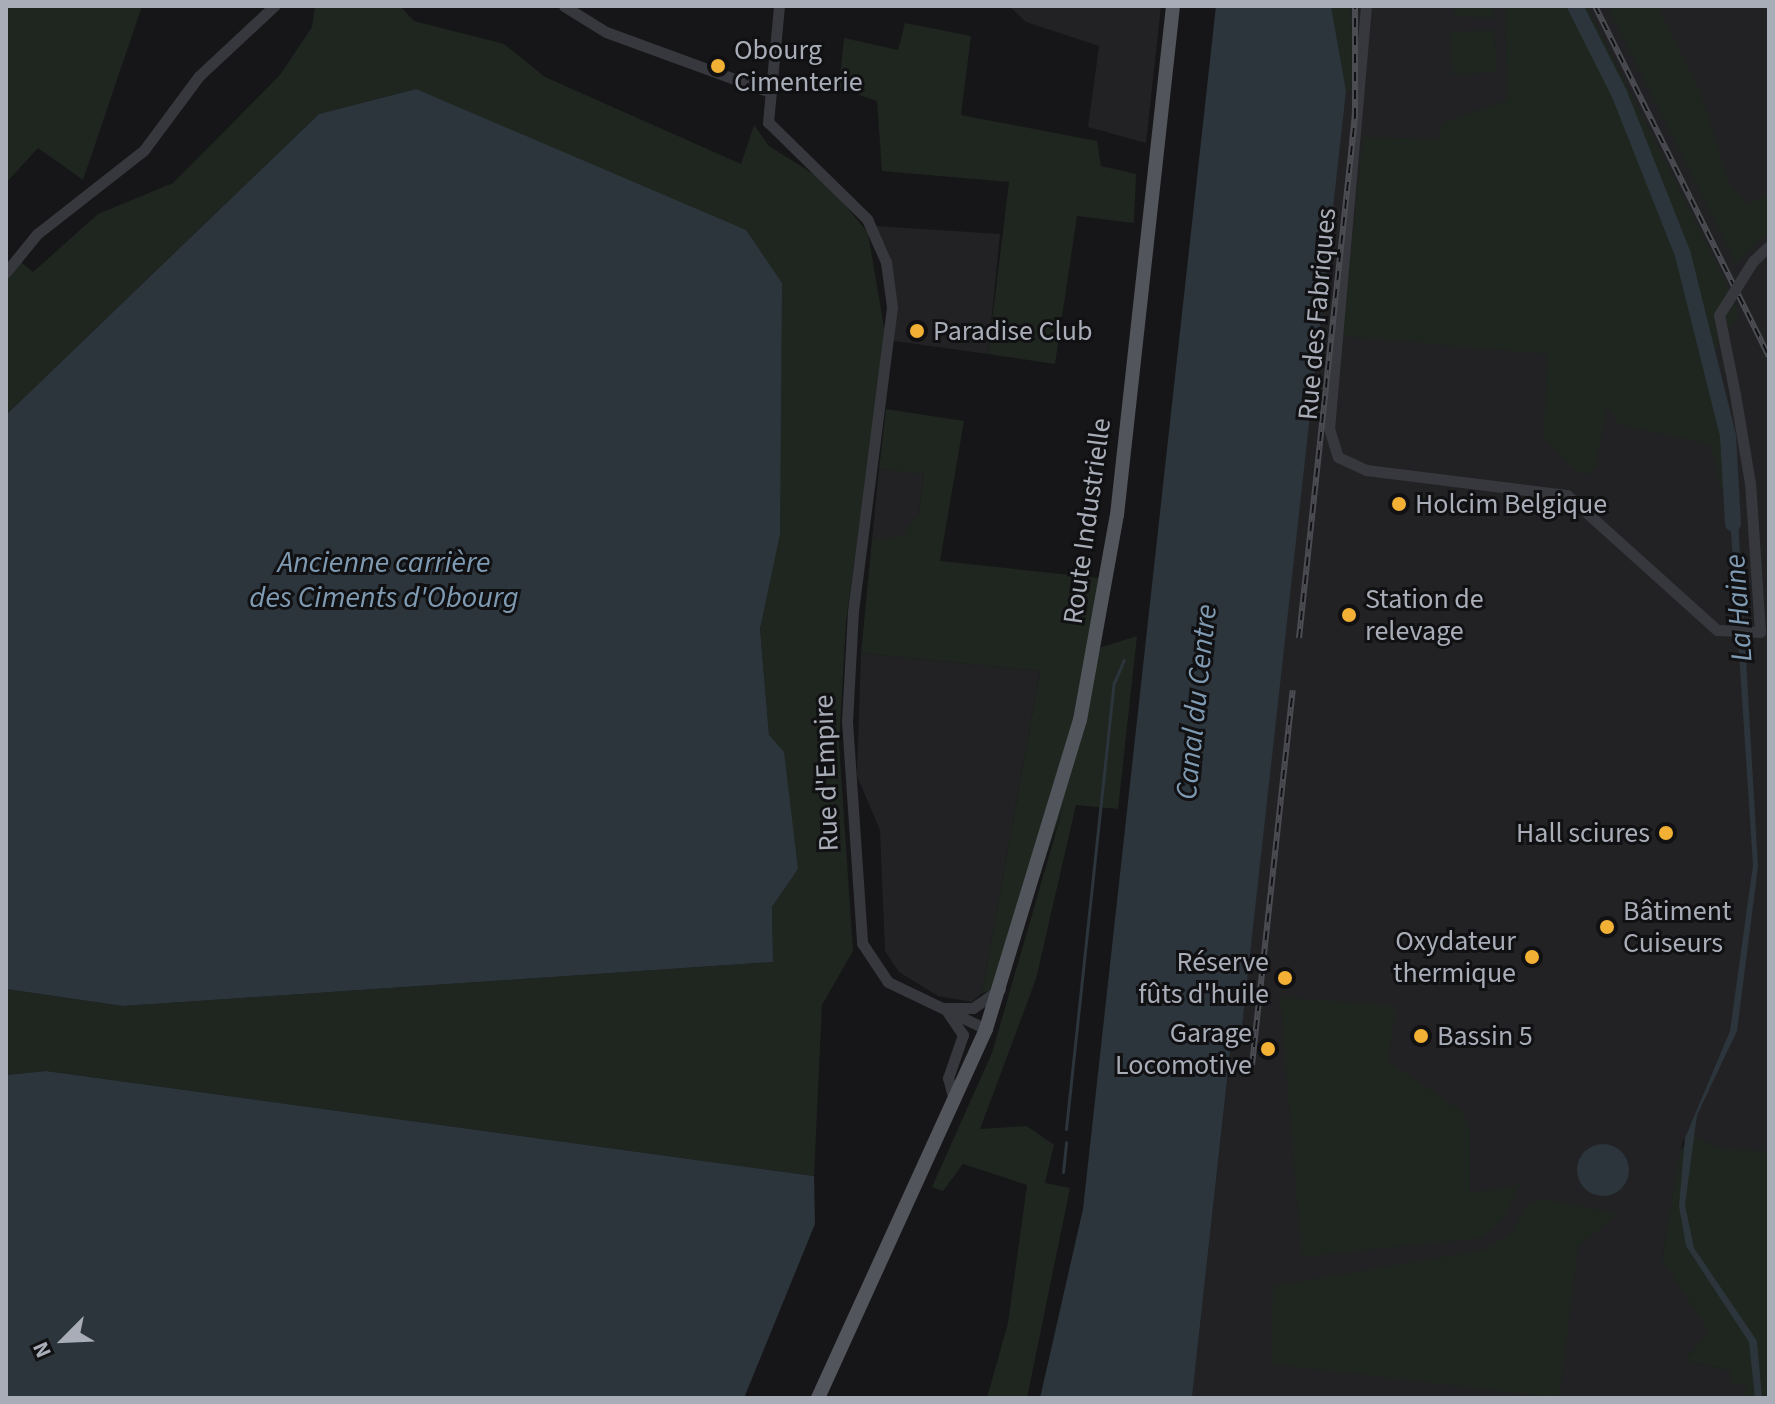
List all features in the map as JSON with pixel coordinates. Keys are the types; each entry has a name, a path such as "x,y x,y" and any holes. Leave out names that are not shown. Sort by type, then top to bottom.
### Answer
{"main road":[{"name":"Route Industrielle","path":"986,1029 1053,824 1099,631 1173,6"},
{"path":"818,1398 955,1104 986,1029"}],"street":[{"path":"6,272 37,234 144,150 199,76 274,6"},
{"path":"564,6 606,32 767,91"},
{"name":"Rue d'Empire","path":"779,6 767,91 772,129 846,192 886,262 892,334 853,611 847,721 853,837 866,954 888,982 986,1029"},
{"name":"Rue des Fabriques","path":"1366,6 1332,387 1334,451 1366,470 1567,495 1730,634 1760,632 1750,483 1719,315 1753,261 1769,246"},
{"path":"945,1008 973,1008 1001,989"},
{"path":"945,1008 963,1035 948,1078 955,1104"}],"shaded area":[{"path":"6,6 142,6 83,180 38,148 6,183"},
{"path":"315,6 400,6 414,21 504,44 545,77 741,164 754,125 769,146 826,182 868,233 885,333 846,623 839,743 853,951 822,1005 814,1176 46,1071 6,1075 6,989 123,1006 773,962 772,907 798,869 769,735 760,629 773,565 416,89 319,114 6,415 6,272 17,259 33,272 98,214 173,183 280,75 312,27"},
{"path":"1009,6 1161,6 1146,143 1088,127 1099,46 1026,22"},
{"path":"1331,6 1456,6 1455,15 1493,17 1495,6 1769,6 1769,1303 1683,1139 1662,1259 1710,1332 1685,1360 1730,1371 1769,1398 1192,1398 1232,1035 1241,1035 1345,91"},
{"path":"1331,6 1351,6 1352,90 1346,91"},
{"path":"1456,6 1495,6 1493,18 1454,16"},
{"path":"1505,6 1587,6 1725,280 1739,314 1713,353 1734,429 1737,491 1721,490 1711,445 1618,424 1607,406 1595,468 1587,475 1571,467 1544,438 1547,354 1342,336 1363,137 1439,139 1442,123 1507,100"},
{"path":"1607,6 1657,6 1701,94 1730,185 1749,205 1769,191 1769,230 1736,264"},
{"path":"905,23 971,36 961,115 1097,141 1101,166 1136,174 1134,223 1077,216 1055,364 988,354 1009,182 882,171 877,101 839,88 844,38 898,50"},
{"path":"1494,30 1497,72 1453,75 1450,32"},
{"path":"875,226 1000,234 988,354 894,341 889,254"},
{"path":"886,409 964,421 940,561 1108,579 1096,649 1137,636 1118,809 1076,805 1036,979 980,1129 1027,1126 1054,1145 1045,1183 1070,1188 1027,1398 987,1398 1008,1323 1027,1185 963,1164 943,1191 932,1187 992,1053 1064,804 1001,989 982,993 1040,671 861,653 872,540 902,536 919,513 924,474 879,469"},
{"path":"879,469 924,473 919,513 902,537 872,540"},
{"path":"861,653 1040,671 982,993 972,1002 938,996 899,972 885,951 880,830 857,776"},
{"path":"1280,997 1396,1006 1388,1061 1461,1111 1470,1129 1470,1193 1520,1185 1503,1220 1481,1238 1302,1257"},
{"path":"1692,1135 1720,1148 1769,1152 1769,1398 1744,1398 1746,1385 1732,1383 1730,1371 1685,1360 1709,1332 1662,1259 1680,1151"},
{"path":"1544,1199 1617,1213 1578,1248 1559,1398 1272,1364 1273,1286 1483,1250 1510,1235 1527,1205"}],"water":[{"name":"Canal du Centre","path":"1216,6 1331,6 1346,91 1241,1036 1232,1035 1192,1398 1040,1398 1083,1209"},
{"name":"Ancienne carrière des Ciments d'Obourg","path":"416,89 746,230 782,283 780,534 760,629 769,735 784,752 798,869 772,907 773,962 123,1006 6,989 6,415 319,114"},
{"path":"1729,501 1737,502 1758,867 1737,1031 1697,1115 1685,1205 1694,1248 1757,1341 1762,1398 1755,1398 1749,1342 1686,1246 1679,1206 1685,1138 1730,1031 1753,865"},
{"path":"46,1071 814,1176 815,1224 744,1398 6,1398 6,1075"},
{"path":"1603,1144 1622,1151 1629,1170 1622,1189 1603,1196 1584,1189 1577,1170 1584,1151"}],"waterway":[{"name":"La Haine","path":"1575,6 1619,93 1683,255 1728,436 1733,524"},
{"path":"1066,1129 1114,683 1124,660"},
{"path":"1063,1172 1066,1142"}],"railway":[{"path":"1299,638 1355,117 1355,6"},
{"path":"1595,6 1769,356"},
{"path":"1252,1065 1293,690"}],"place":[{"name":"Obourg Cimenterie","path":"718,66"},
{"name":"Paradise Club","path":"917,331"},
{"name":"Holcim Belgique","path":"1399,504"},
{"name":"Station de relevage","path":"1349,615"},
{"name":"Hall sciures","path":"1666,833"},
{"name":"Bâtiment Cuiseurs","path":"1607,927"},
{"name":"Oxydateur thermique","path":"1532,957"},
{"name":"Réserve fûts d'huile","path":"1285,978"},
{"name":"Bassin 5","path":"1421,1036"},
{"name":"Garage Locomotive","path":"1268,1049"}]}
